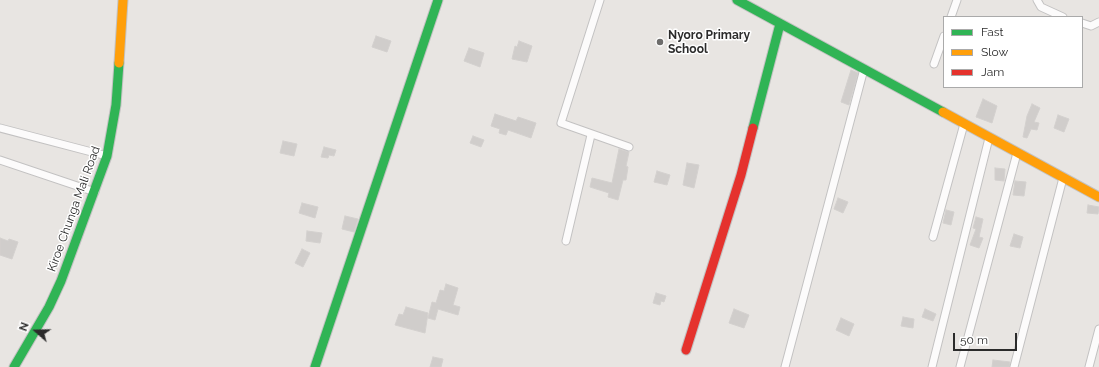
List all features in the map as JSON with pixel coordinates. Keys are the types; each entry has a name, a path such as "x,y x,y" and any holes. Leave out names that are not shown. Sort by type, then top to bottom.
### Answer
{"street":[{"name":"Kiroe Chunga Mali Road","path":"14,367 49,307 61,281 107,156 116,105 124,0"},
{"path":"315,367 438,0"},
{"path":"600,0 561,121 563,125 629,147"},
{"path":"736,0 1099,197"},
{"path":"951,16 957,0"},
{"path":"1038,0 1041,8 1061,16"},
{"path":"1083,24 1091,26 1099,22"},
{"path":"686,350 741,176 780,24"},
{"path":"934,64 943,39"},
{"path":"785,367 864,70"},
{"path":"933,237 958,141 964,124"},
{"path":"0,128 107,156"},
{"path":"566,241 591,135"},
{"path":"932,367 989,138"},
{"path":"960,367 1017,153"},
{"path":"0,160 95,192"},
{"path":"1014,367 1063,178"},
{"path":"1089,367 1099,329"}],"building":[{"path":"376,36 391,41 387,52 372,47"},
{"path":"519,41 532,46 527,62 512,59 515,46 517,47"},
{"path":"469,48 484,53 480,67 464,61"},
{"path":"851,70 858,73 849,105 841,102"},
{"path":"983,99 997,106 992,123 976,117"},
{"path":"1032,104 1040,108 1034,122 1039,123 1037,130 1031,129 1027,138 1023,137 1027,116"},
{"path":"495,114 516,121 518,117 536,123 531,138 508,130 506,135 499,133 500,129 491,126"},
{"path":"1058,115 1069,119 1064,132 1054,128"},
{"path":"473,136 484,140 481,147 470,143"},
{"path":"283,141 297,144 294,156 280,153"},
{"path":"324,147 336,150 334,156 329,155 328,158 321,157"},
{"path":"619,149 629,152 626,166 628,167 626,180 623,180 618,200 608,197 609,193 590,187 592,178 612,183"},
{"path":"687,163 699,165 694,188 683,185"},
{"path":"995,168 1005,169 1004,181 995,180"},
{"path":"657,171 670,175 667,185 654,182"},
{"path":"1015,181 1026,182 1024,196 1013,195"},
{"path":"838,198 848,202 843,213 834,209"},
{"path":"302,203 318,207 315,218 299,213"},
{"path":"1088,205 1099,207 1098,214 1087,213"},
{"path":"946,210 954,212 951,225 943,223"},
{"path":"345,216 358,219 354,232 342,229"},
{"path":"976,217 983,219 979,237 983,238 979,248 970,245 976,229 973,228"},
{"path":"307,231 322,233 320,243 306,241"},
{"path":"1014,234 1023,237 1020,248 1010,246"},
{"path":"0,238 18,242 12,259 0,255"},
{"path":"302,249 310,253 303,267 295,263"},
{"path":"446,284 458,288 453,305 460,307 458,315 438,309 435,320 428,318 432,302 436,303 440,290 444,291"},
{"path":"656,293 666,296 664,302 661,301 660,305 653,303"},
{"path":"406,307 428,313 425,333 395,325 399,314 403,315"},
{"path":"734,309 749,315 744,328 729,323"},
{"path":"925,309 936,314 933,321 922,317"},
{"path":"903,317 914,319 913,328 901,326"},
{"path":"841,318 854,324 849,336 836,330"},
{"path":"433,357 443,359 441,367 430,367"},
{"path":"993,360 1010,362 1009,367 992,367"}],"traffic: fast":[{"path":"315,367 438,0"},
{"path":"737,0 943,112"},
{"path":"753,128 780,24"},
{"path":"14,367 49,307 61,281 107,156 116,105 119,63"}],"traffic: slow":[{"path":"119,63 123,0"},
{"path":"943,112 1099,197"}],"traffic: jam":[{"path":"686,350 741,175 753,128"}],"place":[{"name":"Nyoro Primary School","path":"660,42"}]}
